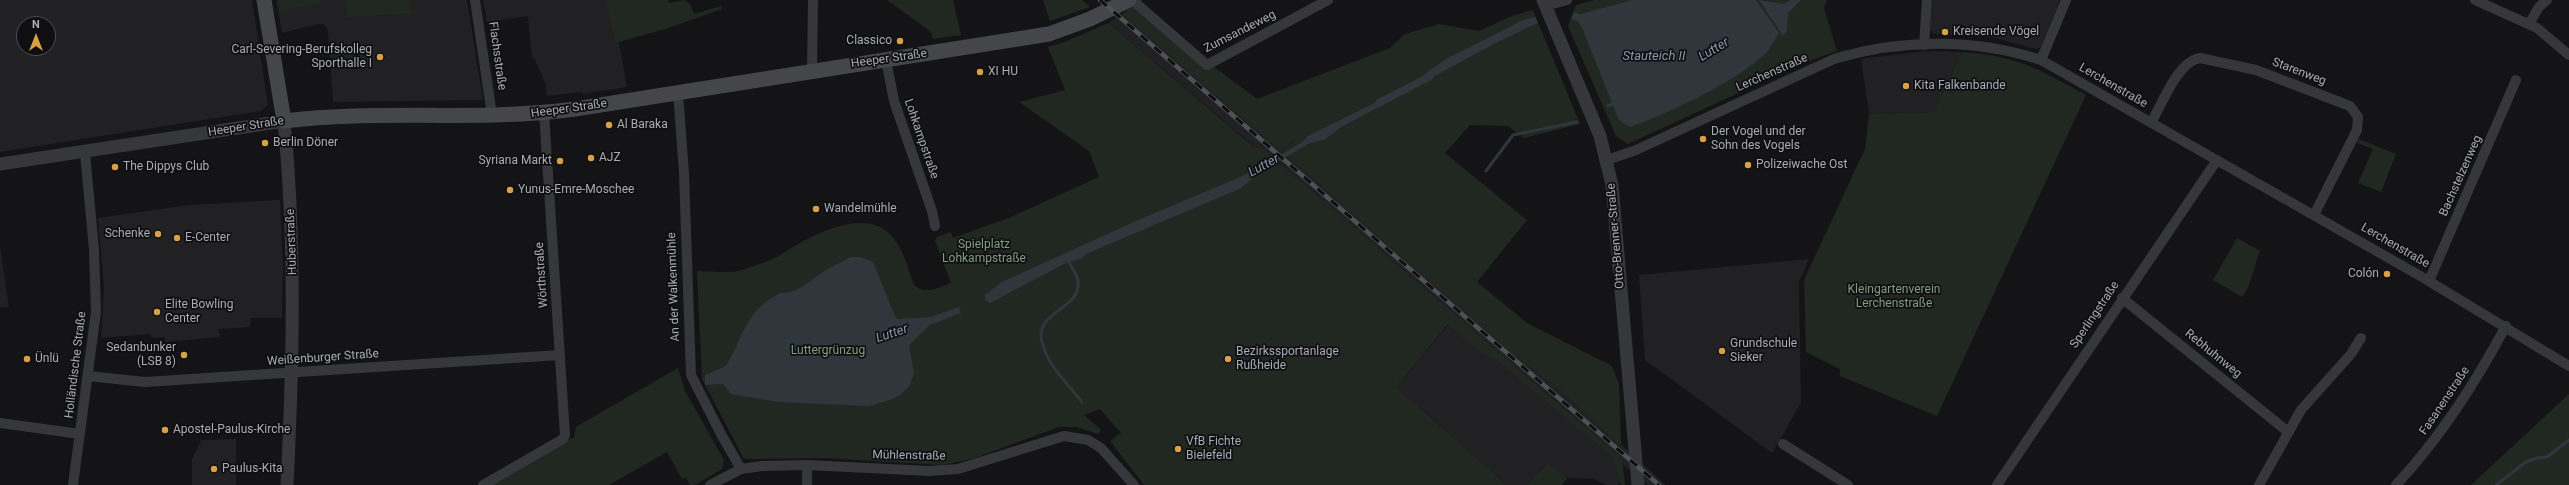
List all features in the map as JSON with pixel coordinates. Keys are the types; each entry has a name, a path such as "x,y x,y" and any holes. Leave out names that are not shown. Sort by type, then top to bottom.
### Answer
{"main road":[{"name":"Huberstraße","path":"264,0 284,121"},
{"name":"Heeper Straße","path":"284,121 390,114 492,115 544,113 1050,34 1090,19 1128,0"}],"street":[{"name":"Flachsstraße","path":"475,0 492,115"},
{"path":"812,70 813,0"},
{"name":"Zumsandeweg","path":"1128,0 1138,5 1207,65 1328,0"},
{"path":"1544,3 1567,0"},
{"path":"1924,45 1927,0"},
{"path":"2041,60 2066,0"},
{"path":"2475,0 2545,32 2569,55"},
{"path":"2530,24 2539,8 2547,0"},
{"name":"Otto-Brenner-Straße","path":"1544,3 1582,89 1607,160 1615,206 1638,485"},
{"name":"Lerchenstraße","path":"1607,160 1636,150 1834,59 1870,50 1924,45 1982,46 2017,52 2041,60 2314,215 2506,326 2569,366"},
{"name":"Starenweg","path":"2151,123 2183,68 2194,59 2200,58 2256,70 2350,106 2358,117 2357,130 2314,215"},
{"name":"Lohkampstraße","path":"886,60 894,101 932,211 935,226"},
{"name":"Bachstelzenweg","path":"2428,281 2516,80"},
{"name":"An der Walkenmühle","path":"678,92 684,173 691,375 721,434 741,469"},
{"name":"Wörthstraße","path":"483,485 563,439 565,435 544,113"},
{"name":"Heeper Straße","path":"0,164 85,153 284,121"},
{"name":"Huberstraße","path":"284,121 293,259 293,374 287,485"},
{"name":"Holländische Straße","path":"73,485 95,332 96,296 85,153"},
{"name":"Sperlingstraße","path":"1997,485 2122,298 2217,160"},
{"name":"Rebhuhnweg","path":"2122,298 2287,431"},
{"name":"Fasanenstraße","path":"2396,485 2428,449 2465,398 2506,326"},
{"path":"2259,485 2287,431 2301,410 2351,354 2361,338"},
{"name":"Weißenburger Straße","path":"88,376 144,382 293,374 560,355"},
{"path":"0,423 80,434"},
{"name":"Mühlenstraße","path":"710,485 741,469 807,465 952,470 1064,436 1088,440 1101,448 1134,485"},
{"path":"1783,444 1848,485"},
{"path":"807,465 807,485"}],"shaded area":[{"path":"0,0 252,0 268,105 261,111 0,152"},
{"path":"276,0 467,0 483,100 333,102 328,30 324,24 319,24 282,33"},
{"path":"483,0 605,0 615,43 619,42 627,87 583,94 582,92 547,96 546,85 534,58 532,58 528,16 487,22"},
{"path":"1933,0 2060,0 2040,48 2036,49 1991,37 1934,34 1930,30"},
{"path":"1133,6 1277,124 1464,302 1666,485 1648,485 1614,457 1621,483 1617,485 1606,485 1594,479 1567,478 1549,463 1526,485 1507,485 1396,387 1448,325 1277,161 1262,148 1255,147 1108,23"},
{"name":"Kita Falkenbande","path":"1927,51 1962,52 1934,112 1869,114 1861,59"},
{"path":"280,200 283,267 282,318 251,318 250,327 219,329 220,337 165,342 165,337 152,338 150,334 101,338 104,287 98,218 189,205"},
{"path":"0,247 9,307 0,307"},
{"name":"Grundschule Sieker","path":"1809,259 1799,282 1801,403 1772,453 1645,360 1639,275"},
{"name":"Paulus-Kita","path":"236,439 236,485 192,485 192,459 201,440"}],"green space":[{"path":"278,0 321,0 321,3 280,11"},
{"path":"345,0 409,0 412,13 347,17"},
{"path":"605,0 668,0 669,3 684,0 690,4 694,14 721,6 722,9 665,29 615,43"},
{"path":"887,0 953,0 961,35 933,39 931,32"},
{"path":"1043,0 1082,0 1090,7 1050,21"},
{"name":"Stauteich II","path":"1595,0 1827,0 1824,8 1837,51 1803,63 1628,144 1616,136 1568,26 1576,5"},
{"path":"1133,6 1257,99 1390,48 1405,34 1439,24 1479,31 1512,16 1533,10 1580,124 1524,138 1508,126 1470,125 1445,153 1527,220 1477,282 1527,323 1612,366 1619,384 1621,446 1562,391 1515,356 1287,156 1301,148 1299,145 1274,159 1622,459 1625,485 1621,485 1613,457 1498,361 1477,350 1448,324 1396,387 1507,485 1144,485 1110,441 1121,433 1100,409 1084,415 1101,430 1098,434 1077,427 1059,427 972,459 943,465 824,458 744,459 702,379 697,271 726,272 743,270 776,257 811,237 827,230 842,225 858,223 873,225 886,231 900,248 914,285 918,288 922,290 932,290 951,283 935,240 937,237 951,232 953,238 1011,217 1099,177 1089,151 1019,102 1065,90 1048,47 1067,41 1108,23 1254,147 1262,148 1273,157 1295,142 1292,138 1289,144 1281,151 1122,14"},
{"name":"Kleingartenverein Lerchenstraße","path":"1962,52 1998,57 2027,65 2086,95 1937,416 1840,376 1840,369 1806,352 1804,280 1865,149 1869,114 1934,112"},
{"path":"2359,139 2396,154 2381,192 2358,183 2373,149 2357,143"},
{"path":"2237,238 2260,251 2250,282 2242,297 2213,280"},
{"path":"678,368 685,391 724,460 722,469 695,485 690,485 686,477 682,479 667,452 609,485 489,485 574,437 576,427 579,425"},
{"path":"2569,394 2569,485 2471,485"},
{"path":"1549,463 1567,478 1562,485 1526,485"}],"water":[{"name":"Stauteich II","path":"1632,0 1756,0 1779,33 1765,54 1718,87 1682,105 1630,127 1619,120 1583,30 1578,21 1571,19 1574,12 1581,14"},
{"path":"1759,0 1784,4 1791,0 1801,0 1788,13 1787,31 1783,36"},
{"name":"Lutter","path":"1535,17 1538,23 1486,48 1433,77 1433,79 1341,127 1324,140 1310,143 1255,175 1255,177 1239,189 1086,254 1082,258 1066,263 990,303 985,300 985,295 1002,282 1136,221 1252,172 1301,143 1308,136 1375,103 1376,100 1421,77 1446,59 1523,20"},
{"name":"Lutter","path":"851,257 860,257 873,262 895,316 898,319 931,317 959,307 961,313 930,325 909,345 914,373 910,385 899,396 869,406 779,402 731,394 723,384 705,385 705,375 726,366 752,316 768,300 780,293 786,293 798,289 826,270"}],"waterway":[{"path":"1608,106 1615,103"},
{"path":"1486,171 1513,135 1577,122"},
{"path":"1067,259 1074,270 1078,281 1077,291 1073,299 1045,323 1041,331 1042,342 1048,359 1082,402"},
{"path":"2496,485 2526,462 2537,458 2547,457 2569,440"}],"railway":[{"path":"1100,0 1659,485"}],"place":[{"name":"Kreisende Vögel","path":"1945,32"},
{"name":"Classico","path":"900,41"},
{"name":"Carl-Severing-Berufskolleg Sporthalle I","path":"380,57"},
{"name":"XI HU","path":"980,72"},
{"name":"Kita Falkenbande","path":"1906,86"},
{"name":"Al Baraka","path":"609,125"},
{"name":"Der Vogel und der Sohn des Vogels","path":"1703,139"},
{"name":"Berlin Döner","path":"265,143"},
{"name":"AJZ","path":"591,158"},
{"name":"Syriana Markt","path":"560,161"},
{"name":"Polizeiwache Ost","path":"1748,165"},
{"name":"The Dippys Club","path":"115,167"},
{"name":"Yunus-Emre-Moschee","path":"510,190"},
{"name":"Wandelmühle","path":"816,209"},
{"name":"Schenke","path":"158,234"},
{"name":"E-Center","path":"177,238"},
{"name":"Colón","path":"2387,274"},
{"name":"Elite Bowling Center","path":"157,312"},
{"name":"Grundschule Sieker","path":"1722,351"},
{"name":"Sedanbunker (LSB 8)","path":"184,355"},
{"name":"Ünlü","path":"27,359"},
{"name":"Bezirkssportanlage Rußheide","path":"1228,359"},
{"name":"Apostel-Paulus-Kirche","path":"165,430"},
{"name":"VfB Fichte Bielefeld","path":"1178,449"},
{"name":"Paulus-Kita","path":"214,469"}],"park label":[{"name":"Spielplatz Lohkampstraße","path":"984,252"},
{"name":"Luttergrünzug","path":"828,351"}]}
